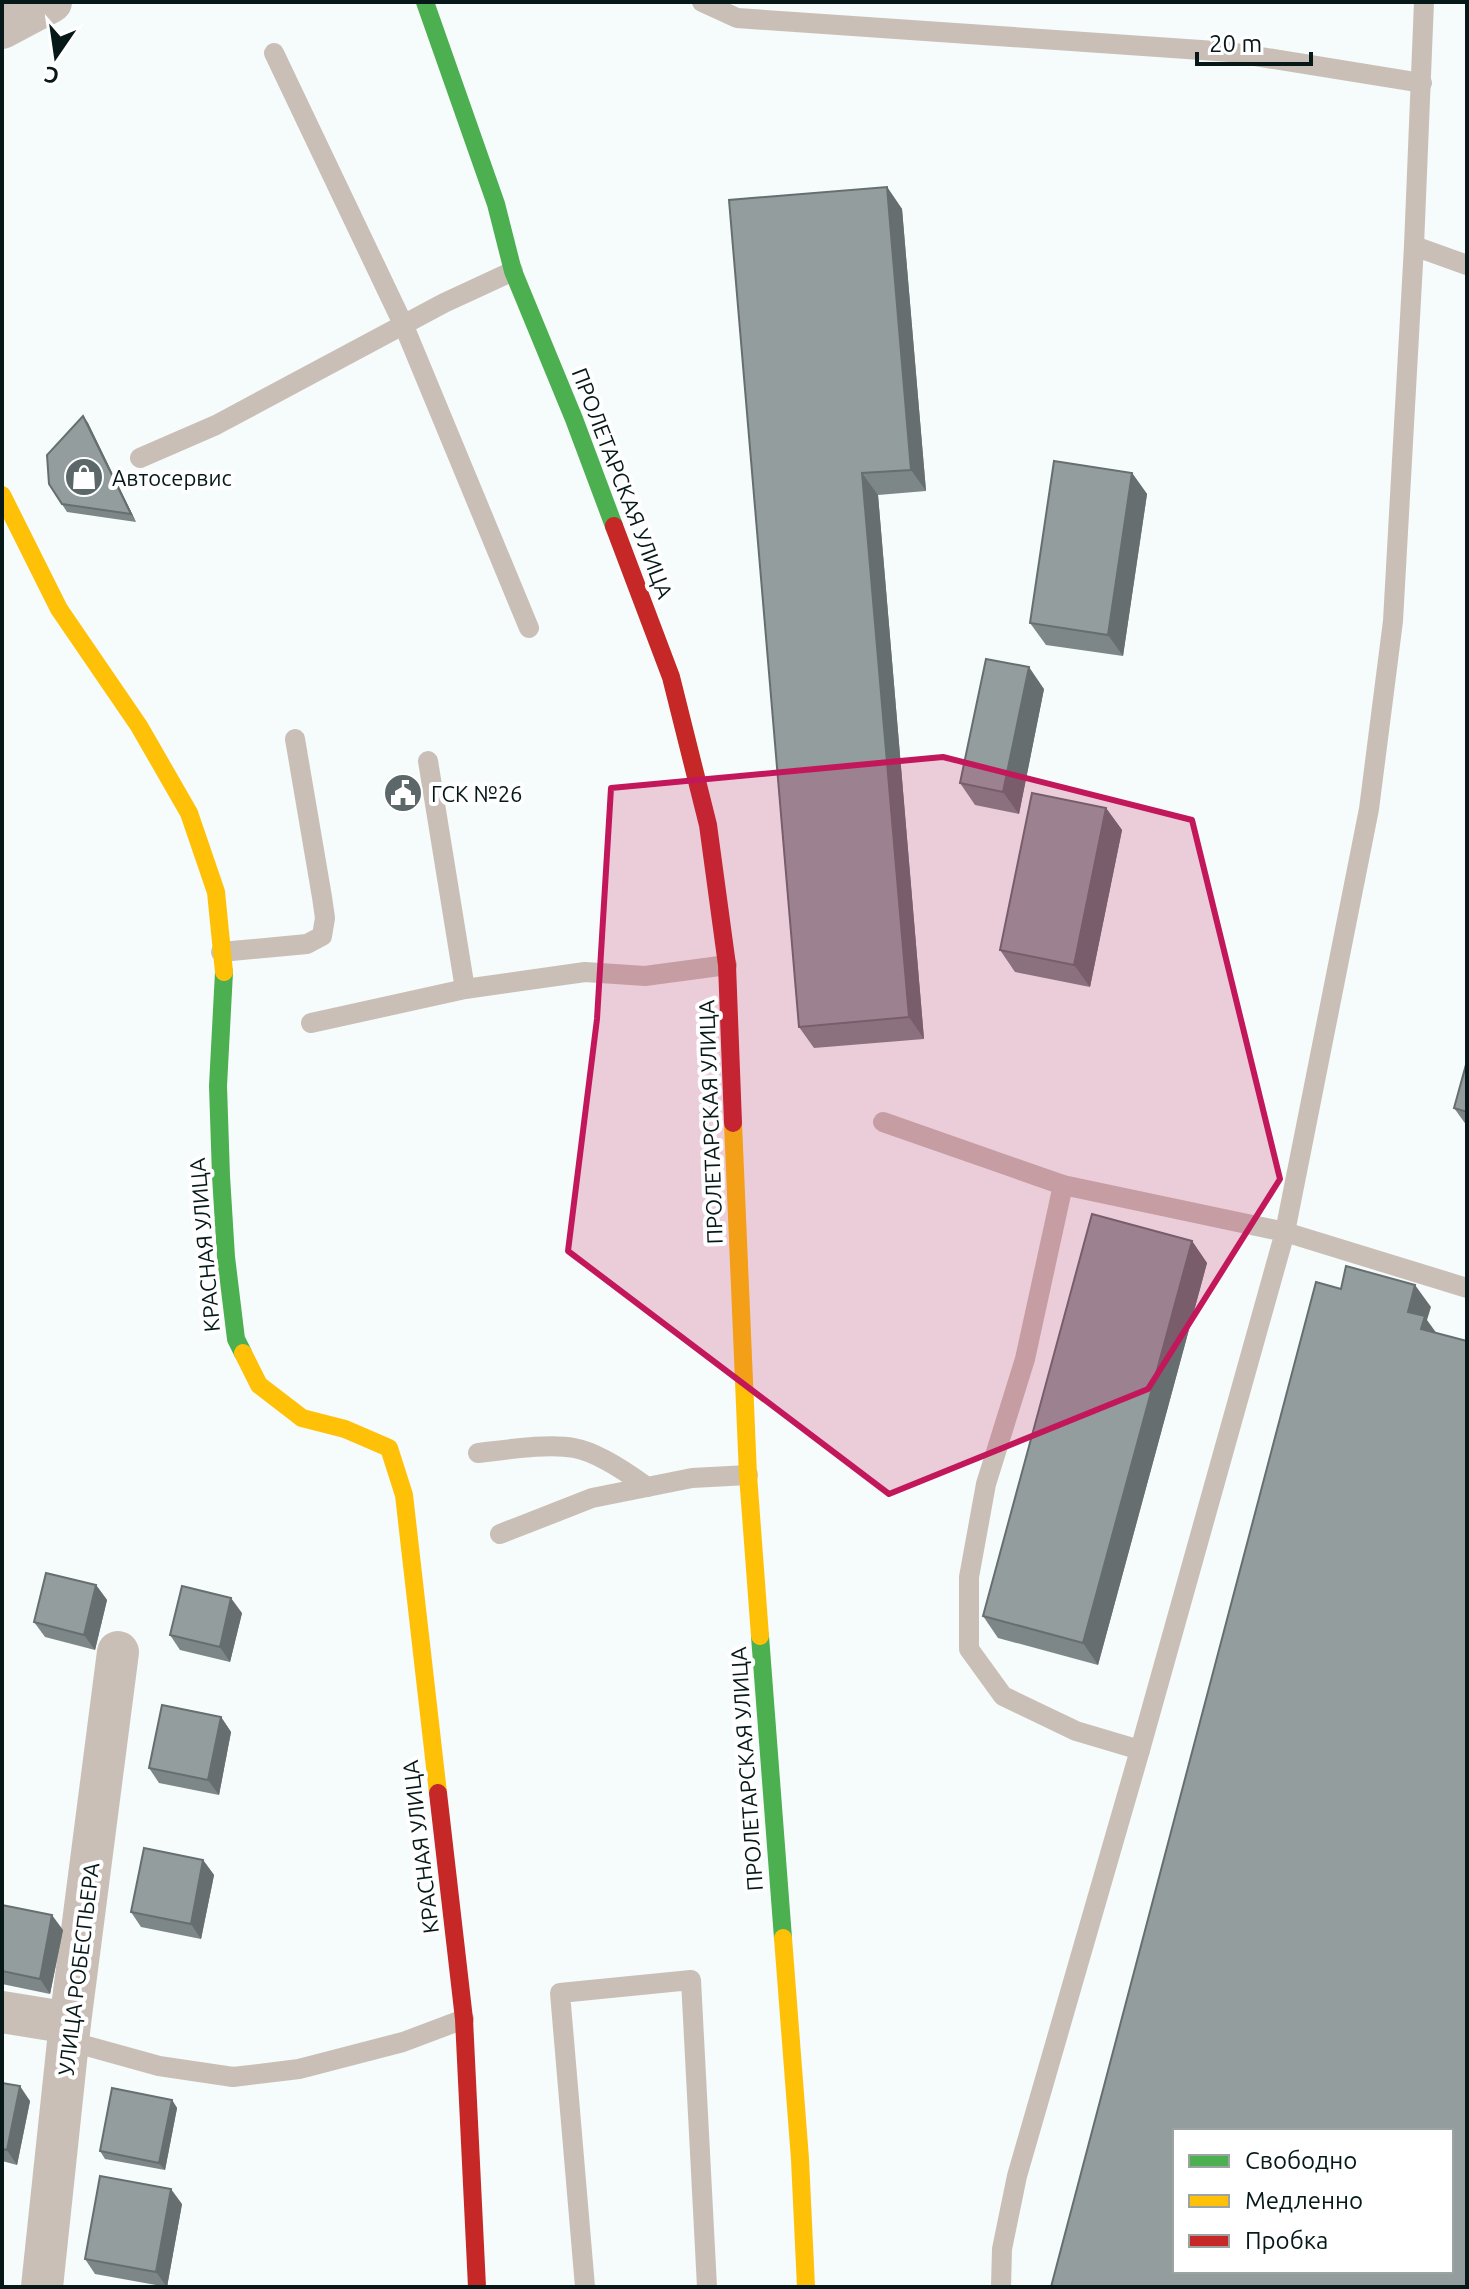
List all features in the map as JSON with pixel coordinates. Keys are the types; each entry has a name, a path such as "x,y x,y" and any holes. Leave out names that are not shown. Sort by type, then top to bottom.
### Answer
{"main road":[{"name":"ПРОЛЕТАРСКАЯ УЛИЦА","path":"425,2 496,204 513,271 574,419 671,677 708,825 727,965 748,1475 800,2159 806,2287"},
{"name":"КРАСНАЯ УЛИЦА","path":"2,495 59,609 139,726 189,813 216,892 224,972 218,1086 221,1176 226,1257 236,1339 259,1385 302,1418 345,1429 389,1448 404,1495 464,2019 477,2287"}],"street":[{"path":"2,28 51,2"},
{"name":"УЛИЦА РОБЕСПЬЕРА","path":"42,2287 69,2032 118,1652"},
{"path":"2,2012 69,2032"}],"lane":[{"path":"702,2 737,18 1230,52 1422,83"},
{"path":"1001,2287 1002,2249 1017,2176 1285,1232 1369,809 1393,621 1424,2"},
{"path":"274,53 404,326 529,628"},
{"path":"1414,246 1467,265"},
{"path":"140,458 216,425 444,303 513,271"},
{"path":"221,952 307,944 322,936 325,918 295,739"},
{"path":"428,761 465,989"},
{"path":"311,1023 465,989 585,972 645,976 727,965"},
{"path":"883,1122 1063,1185 1285,1232 1467,1288"},
{"path":"1063,1185 1025,1359 986,1484 969,1577 969,1649 1003,1696 1076,1731 1140,1750"},
{"path":"478,1453 575,1448 619,1467 647,1487"},
{"path":"500,1534 592,1498 692,1478 748,1475"},
{"path":"585,2287 560,1993 691,1980 707,2287"},
{"path":"69,2032 159,2066 233,2077 299,2069 403,2042 464,2019"}],"highlighted area":[{"path":"943,757 1192,820 1280,1179 1148,1389 889,1494 568,1251 597,1019 611,788"}],"building":[{"path":"887,187 911,470 862,473 909,1017 799,1027 729,200"},
{"name":"Автосервис","path":"83,416 131,514 62,504 49,484 47,455"},
{"path":"1054,461 1132,473 1108,635 1030,623"},
{"path":"986,659 1029,667 1003,792 960,783"},
{"path":"1032,793 1106,808 1074,965 1000,950"},
{"path":"1467,1061 1467,1112 1454,1108"},
{"path":"1092,1214 1192,1241 1083,1643 983,1616"},
{"path":"1346,1266 1415,1285 1408,1312 1425,1316 1421,1329 1467,1341 1467,2287 1051,2287 1316,1282 1341,1289"},
{"path":"46,1573 96,1585 84,1635 34,1622"},
{"path":"182,1586 231,1598 220,1647 170,1635"},
{"path":"162,1705 221,1717 208,1780 149,1768"},
{"path":"144,1848 203,1860 191,1924 131,1912"},
{"path":"2,1905 52,1915 40,1979 2,1971"},
{"path":"2,2083 20,2086 7,2150 2,2149"},
{"path":"112,2088 172,2100 159,2163 100,2151"},
{"path":"100,2176 171,2189 156,2272 85,2259"}],"traffic: fast":[{"path":"425,2 496,204 513,271 614,526"},
{"path":"224,972 218,1086 221,1176 226,1257 236,1339 243,1353"},
{"path":"760,1636 783,1938"}],"traffic: slow":[{"path":"2,495 59,609 139,726 189,813 216,892 224,972"},
{"path":"733,1123 748,1475 760,1636"},
{"path":"243,1353 259,1385 302,1418 345,1429 389,1448 404,1495 438,1793"},
{"path":"783,1938 800,2159 806,2287"}],"traffic: jam":[{"path":"614,526 671,677 708,825 727,965 733,1123"},
{"path":"438,1793 464,2019 477,2287"}],"place":[{"name":"Автосервис","path":"84,477"},
{"name":"ГСК №26","path":"403,793"}]}
